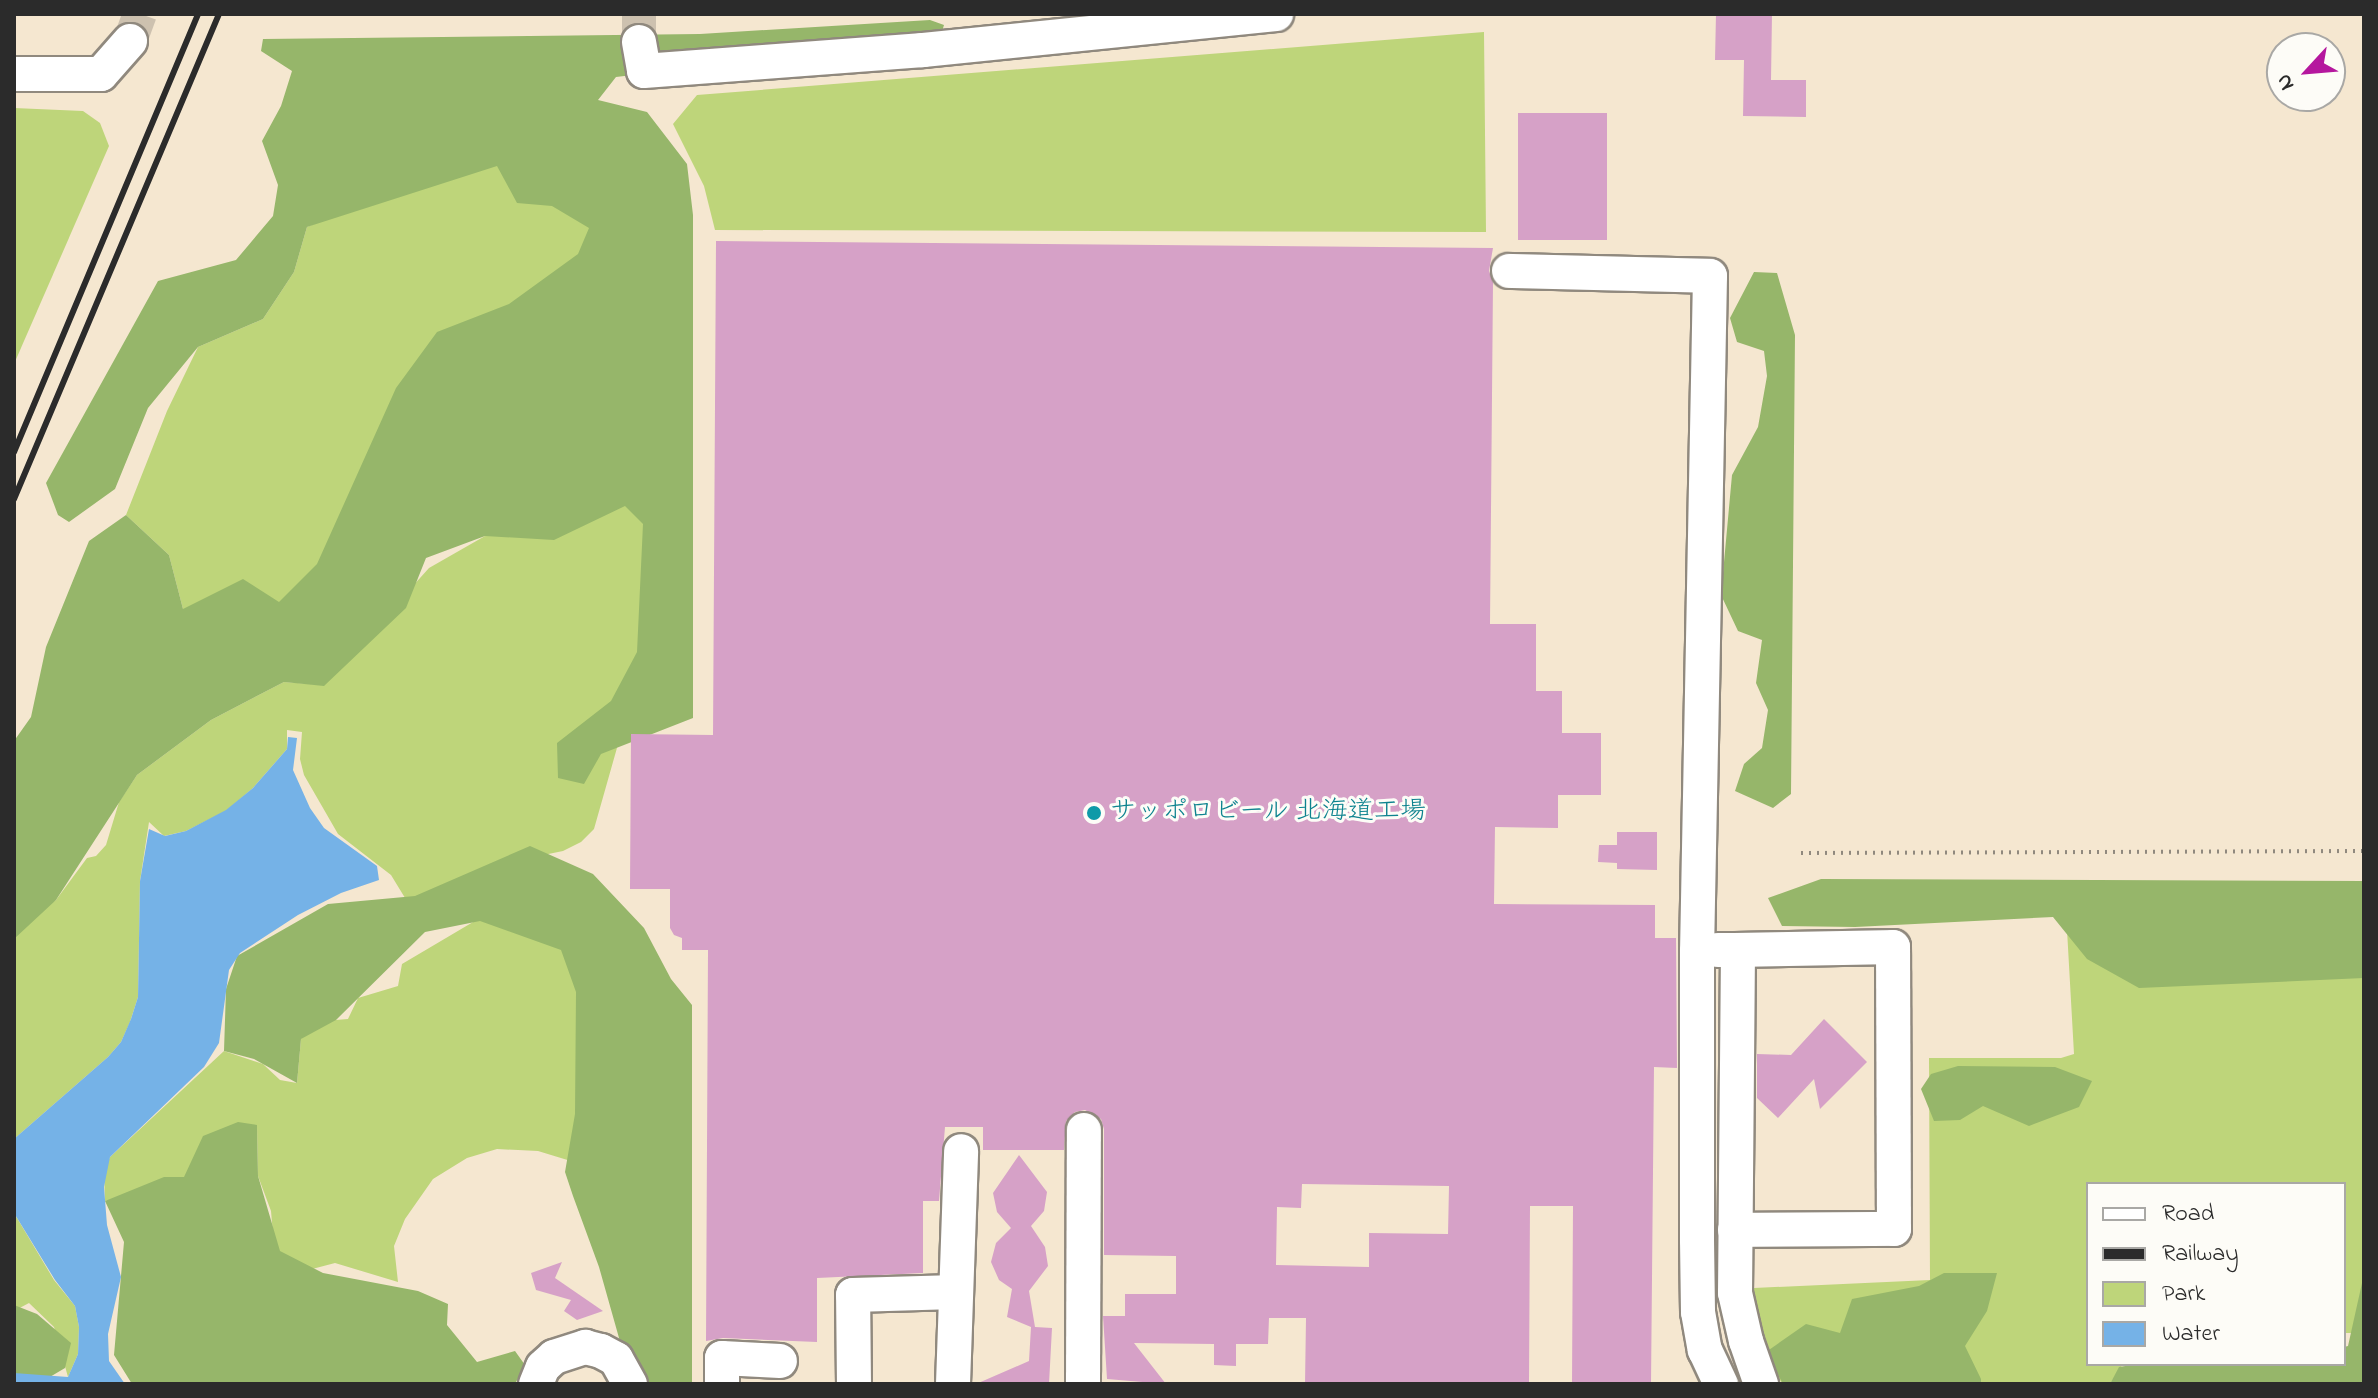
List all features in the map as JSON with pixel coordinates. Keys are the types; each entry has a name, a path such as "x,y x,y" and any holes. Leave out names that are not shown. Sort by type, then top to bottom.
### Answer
{"street":[{"path":"639,42 644,71 923,50 1276,14"},
{"path":"14,74 101,74 130,41"},
{"path":"1509,271 1710,276 1697,951 1697,1240 1698,1312 1705,1350 1721,1384"},
{"path":"1697,951 1893,947 1894,1229 1697,1240"},
{"path":"1738,950 1735,1293 1746,1341 1761,1384"},
{"path":"1083,1384 1084,1130"},
{"path":"953,1384 961,1151"},
{"path":"854,1384 853,1295 956,1292"},
{"path":"536,1384 543,1367 554,1357 585,1347 616,1359 630,1384"},
{"path":"722,1384 722,1358 780,1361"}],"path":[{"path":"1801,853 2364,851"}],"green space":[{"path":"930,20 944,25 940,38 616,77 598,100 647,112 687,164 693,215 693,718 601,754 584,784 558,778 557,743 611,701 637,652 643,524 625,506 554,540 485,536 426,558 406,608 324,686 284,682 211,720 137,775 56,900 14,939 14,741 31,717 46,647 89,541 126,515 169,555 183,609 243,579 279,602 317,564 396,388 437,332 509,304 578,254 589,228 552,206 517,203 497,166 307,227 294,272 263,319 198,347 148,408 115,489 69,522 58,515 46,483 158,281 236,260 273,216 278,185 262,141 281,106 292,71 261,51 263,39 700,34"},
{"path":"1484,32 1486,232 715,230 704,186 673,124 697,95"},
{"path":"14,108 83,111 100,123 109,146 14,364"},
{"path":"486,152 629,213 338,554 287,607 183,609 169,555 126,515 167,411 198,347 263,319 294,272 307,227"},
{"path":"1754,272 1777,273 1795,335 1791,794 1773,808 1735,791 1744,764 1762,748 1768,710 1756,683 1762,640 1738,631 1721,595 1732,475 1758,427 1767,376 1764,351 1737,342 1730,318"},
{"path":"613,501 637,503 666,575 594,829 581,842 563,851 519,860 413,911 391,875 338,834 304,775 300,759 302,732 287,730 287,749 253,788 226,811 186,831 164,836 149,822 140,881 138,997 130,1022 121,1042 108,1057 14,1139 14,929 56,900 87,858 96,856 106,845 119,802 137,775 211,720 284,682 324,685 429,568 485,536"},
{"path":"530,846 593,874 644,928 671,979 692,1005 692,1384 632,1384 599,1267 565,1172 575,1114 576,992 561,950 480,921 425,932 336,1020 301,1039 297,1083 254,1059 224,1051 226,989 237,956 328,904 415,896"},
{"path":"1821,879 2364,881 2364,978 2139,988 2087,959 2053,917 1855,927 1782,926 1768,898"},
{"path":"490,912 552,921 580,973 574,1162 538,1151 497,1149 467,1158 433,1179 405,1219 394,1246 398,1282 335,1263 297,1273 275,1258 271,1211 258,1176 257,1126 197,1178 105,1201 104,1170 110,1157 224,1051 263,1064 280,1080 297,1083 301,1039 310,1022 348,1019 358,998 398,986 402,964"},
{"path":"2066,912 2364,965 2364,1284 2355,1333 2346,1333 2346,1182 2086,1182 2086,1366 2122,1366 2110,1384 1782,1384 1755,1331 1754,1288 1930,1280 1929,1058 2061,1058 2074,1054"},
{"path":"1958,1066 2055,1067 2092,1081 2079,1107 2029,1126 1983,1106 1960,1120 1934,1121 1921,1089 1931,1074"},
{"path":"238,1122 257,1125 258,1176 280,1251 323,1273 418,1291 448,1304 447,1325 477,1362 515,1351 525,1365 515,1384 132,1384 114,1355 124,1242 105,1201 164,1177 184,1177 203,1136"},
{"path":"14,1213 54,1280 75,1306 79,1327 78,1354 68,1377 54,1327 29,1303 14,1311"},
{"path":"1944,1273 1997,1273 1987,1311 1965,1346 1981,1384 1783,1384 1766,1352 1806,1324 1840,1333 1852,1299 1919,1286"},
{"path":"2364,1274 2364,1384 2110,1384 2119,1367 2125,1366 2346,1366"},
{"path":"14,1305 37,1314 71,1343 65,1368 38,1384 14,1384"}],"water":[{"path":"288,737 297,738 293,770 310,808 324,828 377,866 379,880 341,893 298,915 240,953 229,970 219,1043 204,1067 110,1157 104,1187 107,1225 121,1277 108,1334 109,1361 125,1384 15,1384 14,1373 68,1377 78,1354 79,1327 75,1306 55,1280 14,1213 14,1139 121,1042 138,997 140,881 149,829 165,836 186,831 226,810 253,788 287,749"}],"building":[{"path":"1716,14 1772,14 1771,80 1806,80 1806,117 1743,116 1744,60 1715,60"},
{"path":"1518,113 1607,113 1607,240 1518,240"},
{"name":"サッポロビール 北海道工場","path":"716,241 1493,248 1489,271 1493,282 1490,624 1536,624 1536,691 1562,691 1562,733 1601,733 1601,795 1558,795 1558,828 1495,827 1494,904 1655,905 1655,938 1676,938 1677,1068 1654,1067 1651,1384 1572,1384 1573,1206 1530,1206 1529,1384 1305,1384 1306,1318 1269,1318 1268,1344 1236,1344 1236,1366 1214,1365 1214,1344 1134,1343 1166,1384 1107,1379 1103,1316 1125,1316 1125,1294 1176,1294 1176,1256 1104,1255 1104,1129 1101,1119 1085,1110 1075,1112 1066,1121 1064,1150 983,1150 983,1127 945,1127 939,1201 923,1201 923,1273 817,1278 817,1342 723,1338 706,1341 708,950 682,950 682,938 674,935 670,928 670,889 630,889 631,734 713,735","holes":["1302,1184 1449,1186 1448,1234 1369,1233 1369,1267 1276,1265 1277,1207 1301,1208"]},
{"path":"1617,832 1657,832 1657,870 1617,869 1617,863 1598,862 1599,845 1617,845"},
{"path":"1824,1019 1867,1062 1820,1109 1814,1079 1778,1118 1757,1098 1757,1054 1791,1055"},
{"path":"1019,1155 1047,1192 1044,1211 1031,1226 1045,1247 1048,1266 1029,1291 1035,1327 1052,1328 1049,1384 976,1384 1029,1361 1031,1327 1007,1317 1012,1289 999,1280 991,1262 996,1243 1011,1228 997,1212 993,1193"},
{"path":"562,1262 555,1278 603,1311 577,1320 564,1311 571,1300 536,1290 531,1273"}],"tunnel":[{"path":"130,41 140,14"},
{"path":"639,14 639,42"}],"railway":[{"path":"14,452 198,14"},
{"path":"14,499 219,14"}],"place":[{"name":"サッポロビール 北海道工場","path":"1094,813"}]}
